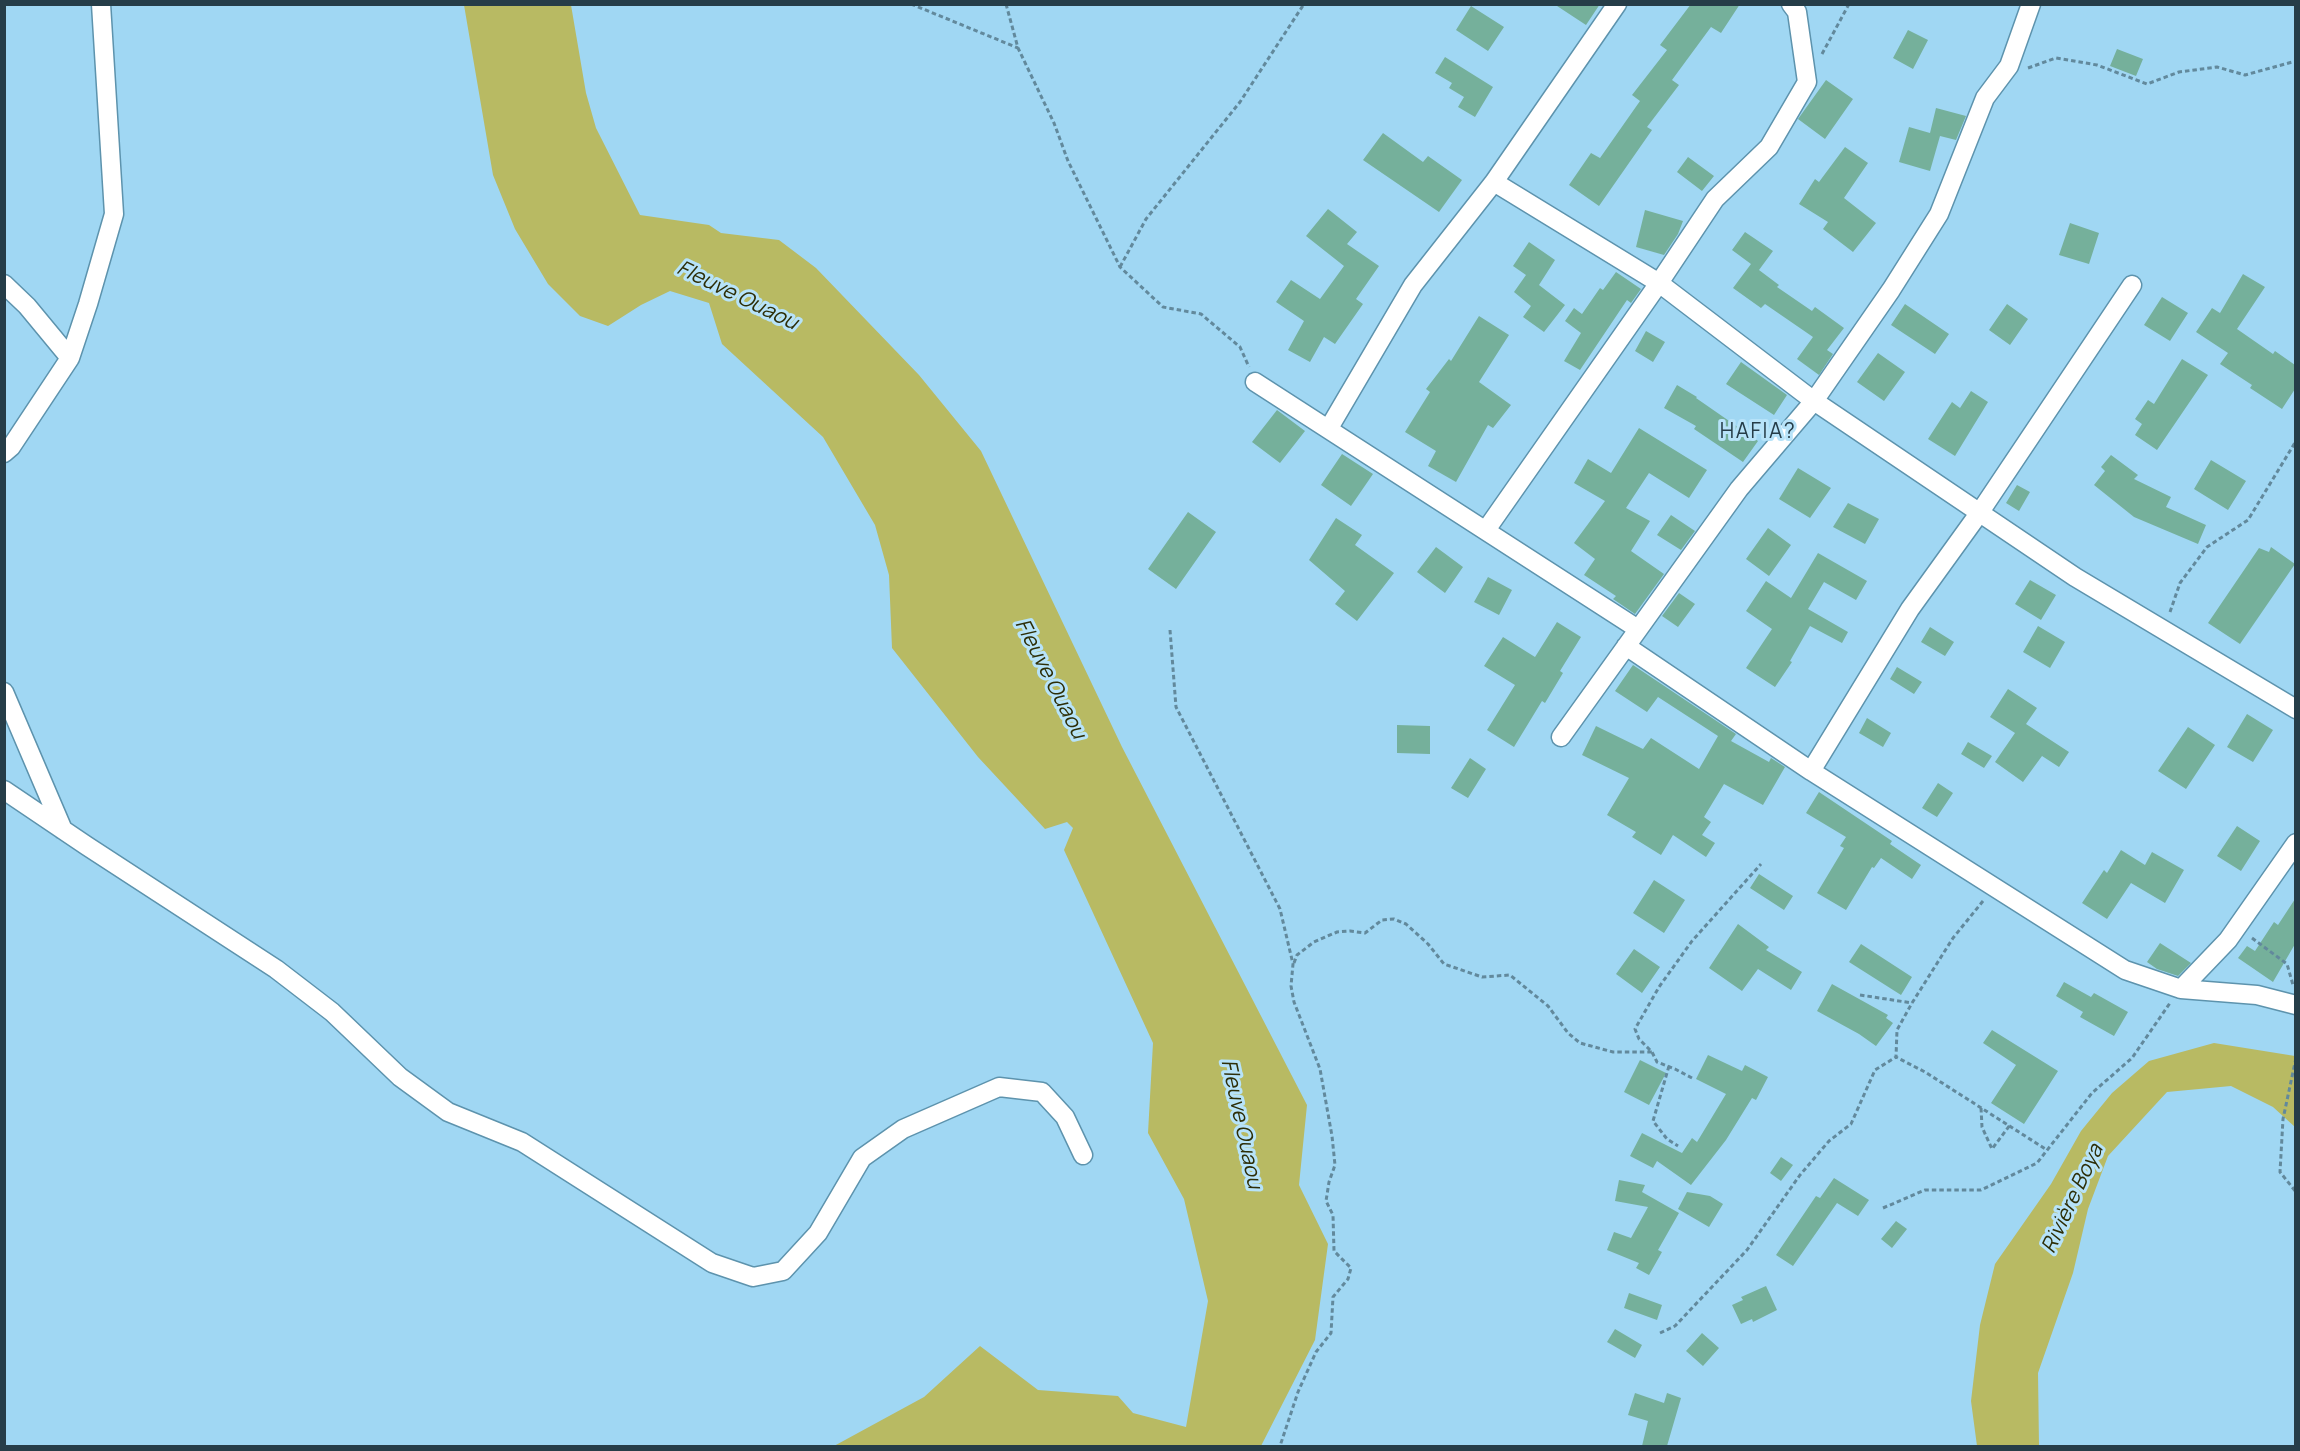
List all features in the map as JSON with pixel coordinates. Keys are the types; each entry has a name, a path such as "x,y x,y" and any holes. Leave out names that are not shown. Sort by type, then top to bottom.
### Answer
{"street":[{"path":"4,453 11,447 70,358 114,214 101,4"},
{"path":"1329,428 1413,285 1494,182 1617,4"},
{"path":"1486,530 1715,199 1769,147 1807,82 1797,12 1791,4"},
{"path":"1561,737 1739,489 1814,400 1891,290 1939,214 1985,98 2009,66 2031,4"},
{"path":"1494,182 1659,283 1814,400 2075,577 2295,710"},
{"path":"4,284 27,306 70,358"},
{"path":"1810,771 1910,609 1980,512 2132,285"},
{"path":"1256,382 1638,629"},
{"path":"1626,646 1810,771 2125,969 2181,988 2256,995 2295,1005"},
{"path":"4,692 63,830"},
{"path":"4,790 276,969 332,1012 400,1077 448,1112 522,1142 712,1263 753,1277 783,1271 818,1233 862,1158 903,1129 999,1087 1042,1092 1065,1117 1083,1155"},
{"path":"2181,988 2228,940 2295,843"}],"path":[{"path":"911,4 1018,48"},
{"path":"1006,4 1018,48 1054,123 1068,161 1119,267 1163,307 1201,314 1217,327 1240,347 1256,382"},
{"path":"1119,267 1146,219 1240,102 1304,4"},
{"path":"1807,82 1850,4"},
{"path":"2009,66 2029,68 2056,58 2097,65 2147,84 2179,72 2217,67 2245,75 2295,60"},
{"path":"2164,632 2180,583 2207,547 2248,520 2295,441"},
{"path":"1170,630 1176,707 1280,909 1293,964 1294,1002 1320,1069 1332,1136 1335,1165 1326,1201 1333,1215 1334,1251 1351,1268 1348,1280 1333,1297 1331,1334 1316,1352 1298,1392 1280,1446"},
{"path":"1692,1078 1658,1062 1639,1039 1635,1029 1648,1005 1692,941 1761,864"},
{"path":"1896,1057 1897,1030 1912,1003 1953,938 1995,886"},
{"path":"1293,964 1297,955 1314,942 1337,932 1365,933 1382,920 1394,919 1406,924 1428,944 1444,964 1482,977 1510,975 1548,1006 1568,1033 1580,1043 1612,1052 1652,1052"},
{"path":"2237,927 2287,964 2295,992"},
{"path":"1883,1208 1925,1190 1981,1190 2037,1163 2092,1093 2132,1058 2181,988"},
{"path":"1860,995 1912,1003"},
{"path":"1896,1057 2048,1150"},
{"path":"1660,1334 1676,1326 1747,1250 1800,1175 1829,1141 1851,1124 1875,1070 1896,1057"},
{"path":"2295,1058 2283,1119 2280,1172 2295,1192"},
{"path":"1669,1066 1653,1121 1667,1139 1678,1146"},
{"path":"1981,1107 1982,1127 1992,1149 2010,1125"}],"water":[{"name":"Fleuve Ouaou","path":"464,5 571,5 586,93 596,128 640,215 709,225 721,233 779,240 816,268 919,375 981,451 1122,747 1307,1105 1299,1185 1328,1244 1315,1340 1261,1446 834,1446 924,1397 980,1346 1038,1390 1118,1396 1133,1413 1186,1427 1208,1301 1184,1199 1148,1133 1153,1043 1064,850 1073,828 1067,822 1045,829 978,757 892,648 889,575 875,525 823,437 722,344 709,303 670,291 641,305 608,326 580,316 548,284 515,229 493,175"},
{"name":"Rivière Boya","path":"2214,1043 2295,1056 2295,1127 2273,1107 2231,1086 2167,1092 2108,1156 2088,1209 2073,1273 2038,1373 2039,1446 1977,1446 1971,1401 1980,1325 1995,1264 2051,1184 2081,1131 2112,1093 2149,1061"}],"building":[{"path":"1554,4 1600,4 1586,25"},
{"path":"1691,4 1740,4 1721,33 1711,27 1672,80 1679,85 1647,127 1652,130 1599,206 1569,185 1591,153 1600,158 1640,101 1632,95 1667,50 1660,45"},
{"path":"1471,6 1504,27 1488,51 1456,30"},
{"path":"1908,30 1928,40 1913,69 1893,58"},
{"path":"2117,49 2143,59 2136,76 2110,66"},
{"path":"1445,57 1493,87 1475,117 1458,107 1464,97 1449,88 1452,83 1435,73"},
{"path":"1826,80 1853,99 1825,139 1798,119"},
{"path":"1936,108 1966,116 1956,140 1940,136 1930,171 1899,162 1909,127 1930,133"},
{"path":"1383,133 1423,162 1428,156 1462,180 1439,212 1363,160"},
{"path":"1845,147 1868,163 1844,198 1876,223 1853,252 1823,229 1828,222 1799,204 1815,179 1819,182"},
{"path":"1688,157 1714,176 1702,191 1677,172"},
{"path":"1328,209 1357,232 1347,244 1379,266 1356,299 1363,304 1335,344 1324,337 1310,362 1288,350 1304,321 1276,302 1291,280 1320,299 1344,266 1306,236"},
{"path":"1645,210 1683,221 1678,234 1664,255 1636,247"},
{"path":"2070,223 2099,233 2089,264 2059,255"},
{"path":"1745,232 1773,251 1759,270 1779,285 1777,287 1812,311 1815,307 1844,328 1827,350 1833,354 1819,375 1797,359 1813,337 1765,304 1761,308 1733,288 1751,264 1732,250"},
{"path":"1529,242 1555,260 1539,285 1565,305 1544,332 1523,317 1531,306 1514,292 1526,275 1513,266"},
{"path":"1616,272 1641,289 1631,303 1627,300 1580,370 1564,361 1581,333 1565,321 1574,308 1582,314 1600,288 1603,290"},
{"path":"2243,274 2265,287 2237,329 2273,354 2275,351 2295,365 2295,389 2282,409 2250,388 2252,385 2220,364 2228,353 2196,332 2212,308 2220,313"},
{"path":"2162,297 2188,313 2170,341 2144,325"},
{"path":"1905,304 1949,334 1935,354 1891,325"},
{"path":"2007,304 2028,319 2010,345 1989,330"},
{"path":"1479,316 1509,335 1479,382 1511,405 1493,428 1488,425 1456,482 1428,466 1436,451 1405,432 1430,392 1426,389 1449,359 1451,361"},
{"path":"1646,331 1665,342 1653,362 1635,351"},
{"path":"1878,353 1905,372 1884,401 1857,382"},
{"path":"2182,359 2208,375 2157,450 2135,435 2142,424 2135,419 2148,400 2154,404"},
{"path":"1741,362 1787,395 1774,415 1726,384"},
{"path":"1677,385 1758,441 1743,462 1694,429 1696,426 1664,408"},
{"path":"1971,391 1988,402 1955,456 1928,439 1952,402 1960,408"},
{"path":"1277,410 1305,431 1280,463 1252,442"},
{"path":"1639,428 1707,470 1689,498 1649,473 1626,508 1650,521 1631,551 1664,574 1635,614 1613,599 1616,596 1584,575 1595,559 1574,543 1605,501 1574,483 1588,459 1611,473"},
{"path":"1342,454 1373,474 1351,506 1321,485"},
{"path":"2111,455 2138,475 2134,479 2171,497 2166,507 2206,525 2198,544 2134,517 2094,485 2105,471 2101,467"},
{"path":"2211,460 2246,481 2228,510 2194,489"},
{"path":"1798,468 1831,488 1810,518 1779,499"},
{"path":"2017,485 2030,492 2019,511 2006,503"},
{"path":"1848,503 1879,519 1865,544 1833,527"},
{"path":"1188,512 1216,532 1176,589 1148,569"},
{"path":"1671,515 1695,531 1681,550 1657,535"},
{"path":"1336,518 1362,535 1355,545 1394,573 1357,621 1335,604 1345,591 1309,560"},
{"path":"1768,528 1791,545 1769,576 1746,559"},
{"path":"1436,547 1463,567 1445,593 1417,572"},
{"path":"2271,547 2295,564 2240,644 2208,623 2259,548 2269,552"},
{"path":"1818,553 1867,581 1856,600 1824,582 1808,609 1848,632 1842,643 1810,626 1790,661 1792,662 1775,687 1746,668 1772,629 1746,611 1766,581 1791,598"},
{"path":"1488,577 1512,590 1499,615 1474,602"},
{"path":"2030,580 2056,595 2041,620 2015,604"},
{"path":"1679,593 1695,604 1678,627 1662,616"},
{"path":"1557,622 1581,637 1560,671 1563,673 1545,703 1542,701 1514,747 1487,730 1515,685 1484,666 1503,637 1535,657"},
{"path":"2038,626 2065,642 2050,668 2023,652"},
{"path":"1930,627 1954,642 1945,656 1921,642"},
{"path":"1633,665 1736,734 1731,741 1769,762 1771,758 1785,767 1763,805 1724,784 1704,817 1711,822 1702,835 1715,843 1706,857 1673,835 1661,855 1632,837 1636,832 1607,815 1629,778 1582,755 1596,726 1643,749 1651,738 1699,769 1718,736 1658,697 1647,712 1615,691"},
{"path":"1897,667 1922,682 1914,694 1890,679"},
{"path":"2008,689 2037,708 2026,724 2069,752 2059,767 2042,756 2023,782 1995,762 2015,733 1990,717"},
{"path":"2247,714 2273,730 2253,762 2227,747"},
{"path":"1867,718 1891,733 1883,747 1859,733"},
{"path":"1397,725 1430,726 1430,754 1397,753"},
{"path":"2188,727 2215,745 2186,789 2158,771"},
{"path":"1968,742 1992,756 1984,768 1961,754"},
{"path":"1470,758 1486,769 1468,798 1451,788"},
{"path":"1938,783 1953,793 1937,817 1922,808"},
{"path":"1819,792 1892,841 1890,844 1921,865 1912,879 1881,858 1874,868 1872,867 1846,910 1817,893 1844,848 1840,846 1846,837 1806,813"},
{"path":"2237,826 2260,841 2241,871 2217,856"},
{"path":"2121,850 2145,865 2152,852 2184,870 2165,903 2131,883 2107,919 2082,903 2104,870 2107,873"},
{"path":"1759,874 1793,896 1784,910 1750,888"},
{"path":"1654,880 1685,900 1664,933 1633,913"},
{"path":"2295,899 2295,944 2273,982 2238,958 2247,946 2255,951 2274,922 2278,925"},
{"path":"1738,924 1769,947 1766,950 1802,972 1791,990 1758,969 1742,991 1709,968"},
{"path":"2160,943 2191,963 2178,976 2157,969 2147,962"},
{"path":"1861,944 1912,977 1901,995 1849,962"},
{"path":"1634,949 1660,967 1642,993 1616,974"},
{"path":"2064,982 2091,997 2094,993 2128,1012 2114,1036 2080,1017 2083,1012 2056,996"},
{"path":"1832,984 1888,1015 1886,1018 1893,1023 1876,1046 1817,1011"},
{"path":"1992,1030 2058,1071 2024,1124 1991,1103 2016,1065 1983,1043"},
{"path":"1708,1055 1742,1071 1745,1065 1768,1077 1756,1100 1752,1098 1726,1140 1691,1185 1657,1161 1653,1168 1630,1156 1642,1133 1682,1153 1692,1138 1697,1142 1726,1094 1696,1079"},
{"path":"1640,1060 1666,1073 1649,1105 1624,1092"},
{"path":"1781,1157 1793,1165 1781,1181 1770,1173"},
{"path":"1834,1178 1869,1200 1858,1216 1837,1203 1793,1266 1776,1255 1816,1196 1820,1198"},
{"path":"1619,1180 1645,1185 1642,1192 1679,1213 1658,1250 1662,1252 1649,1275 1636,1268 1639,1263 1607,1250 1614,1232 1631,1238 1648,1207 1615,1201"},
{"path":"1687,1192 1710,1196 1723,1204 1709,1227 1678,1209"},
{"path":"1896,1221 1907,1229 1892,1248 1881,1239"},
{"path":"1766,1286 1777,1310 1753,1322 1752,1319 1741,1324 1732,1305 1743,1300 1741,1297"},
{"path":"1629,1293 1662,1305 1657,1320 1624,1308"},
{"path":"1615,1329 1642,1345 1635,1358 1607,1342"},
{"path":"1702,1333 1719,1348 1703,1366 1686,1351"},
{"path":"1635,1393 1664,1403 1667,1393 1681,1398 1667,1446 1642,1446 1648,1421 1628,1415"}],"district":[{"name":"HAFIA?","path":"1758,432"}]}
